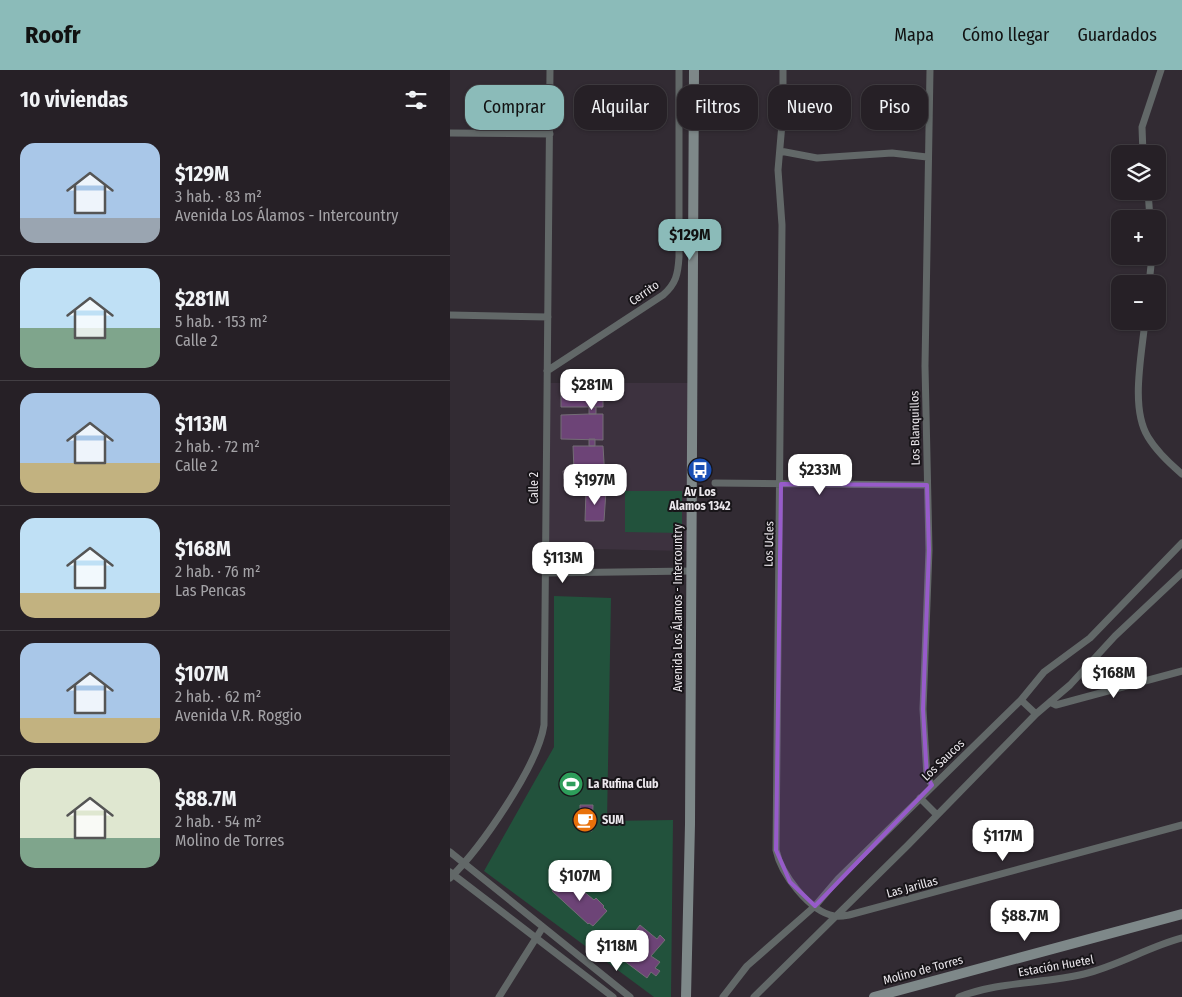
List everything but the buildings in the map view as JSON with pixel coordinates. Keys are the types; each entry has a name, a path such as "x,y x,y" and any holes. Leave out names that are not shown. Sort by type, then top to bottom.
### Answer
{"main road":[{"name":"Avenida Los Álamos - Intercountry","path":"686,997 690,814 694,70"},
{"name":"Molino de Torres","path":"874,997 1182,914"}],"street":[{"name":"Calle 2","path":"451,875 499,816 540,743 544,712 550,70"},
{"name":"Cerrito","path":"547,371 662,295 674,284 679,257 679,70"},
{"name":"Los Ucles","path":"783,70 778,180 782,225 776,850 778,861 790,882 822,912 835,917"},
{"name":"Los Blanquillos","path":"930,70 927,485 929,550 923,709 927,777 932,785"},
{"path":"1143,145 1142,127 1161,70"},
{"path":"450,134 550,134"},
{"path":"780,151 817,158 875,153 928,157"},
{"path":"450,315 548,316"},
{"path":"1144,330 1138,383 1142,419 1146,435 1182,474"},
{"path":"715,483 927,485"},
{"name":"Los Saucos","path":"724,997 747,966 815,906 838,879 1021,700 1044,672 1090,638 1182,543"},
{"path":"545,573 691,571"},
{"path":"754,997 1036,714 1070,685 1115,636 1182,573"},
{"path":"1050,702 1056,705 1071,703 1099,692 1182,671"},
{"path":"1021,700 1036,714"},
{"path":"920,798 937,815"},
{"name":"Las Jarillas","path":"835,917 849,915 1182,825"},
{"path":"450,852 630,997"},
{"path":"451,875 583,972 613,997"},
{"path":"498,997 543,927"},
{"name":"Estación Huetel","path":"959,997 995,987 1092,972 1182,938"},
{"path":"583,972 589,964"}],"highlighted area":[{"path":"781,484 927,485 929,550 923,709 927,777 932,785 815,906 790,882 776,850"}],"shaded area":[{"path":"549,383 692,383 687,551 548,548"}],"green space":[{"path":"625,491 682,491 682,533 625,532"},
{"name":"La Rufina Club","path":"554,596 611,598 607,821 673,820 671,997 654,997 484,871 554,747"}],"place":[{"name":"Av Los Alamos 1342","path":"700,470"},
{"name":"La Rufina Club","path":"571,784"},
{"name":"SUM","path":"585,820"}]}
